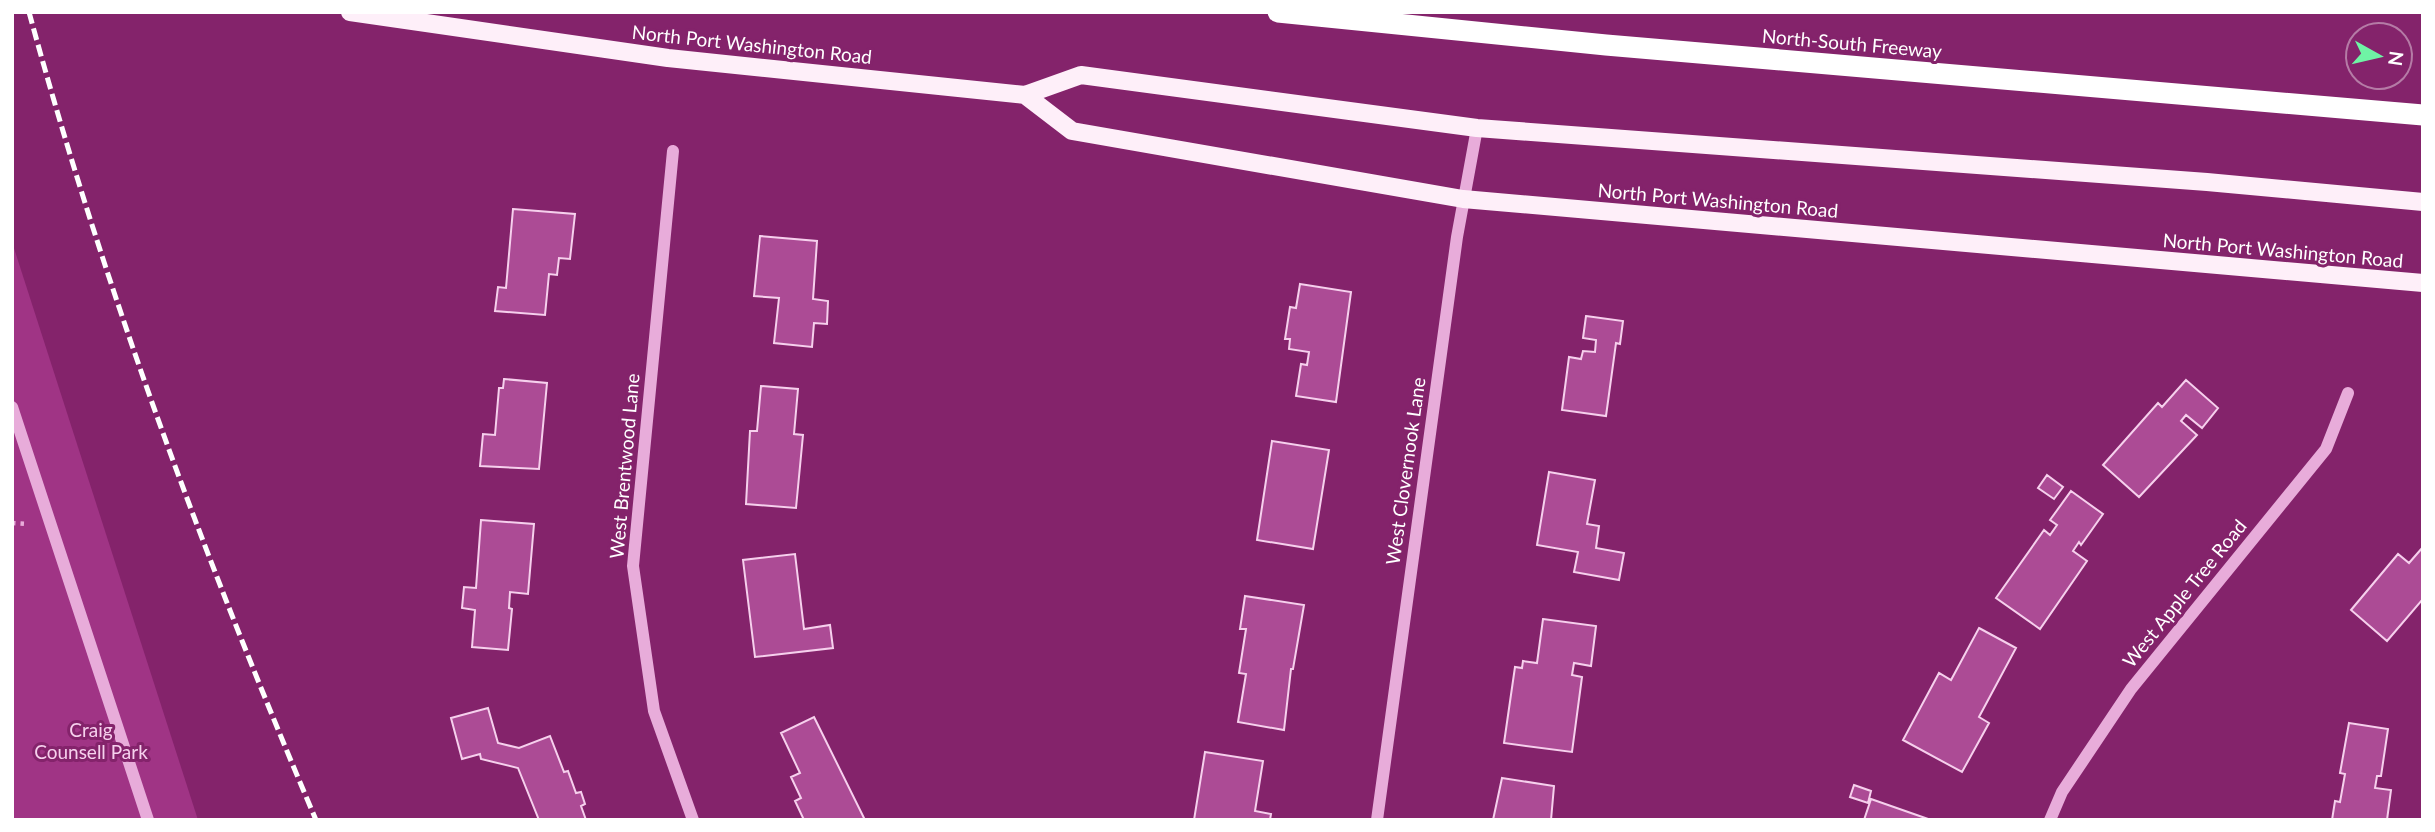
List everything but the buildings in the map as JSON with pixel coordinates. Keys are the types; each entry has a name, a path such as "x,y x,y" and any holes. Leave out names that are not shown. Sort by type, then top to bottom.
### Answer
{"highway":[{"name":"North-South Freeway","path":"1278,12 1606,45 2423,115"}],"main road":[{"name":"North Port Washington Road","path":"350,12 668,58 1025,95 1081,75 1477,128 2207,182 2423,202"},
{"name":"North Port Washington Road","path":"1025,95 1072,131 1463,199 2423,283"}],"street":[{"name":"West Clovernook Lane","path":"1377,820 1463,199 1477,128"},
{"name":"West Brentwood Lane","path":"673,151 633,566 654,711 693,820"},
{"name":"West Apple Tree Road","path":"2050,820 2062,792 2131,689 2326,449 2348,393"},
{"path":"12,407 148,820"}],"green space":[{"name":"Craig Counsell Park","path":"12,242 198,820 12,820"}],"railway":[{"path":"29,12 58,115 123,320 234,622 316,820"}]}
